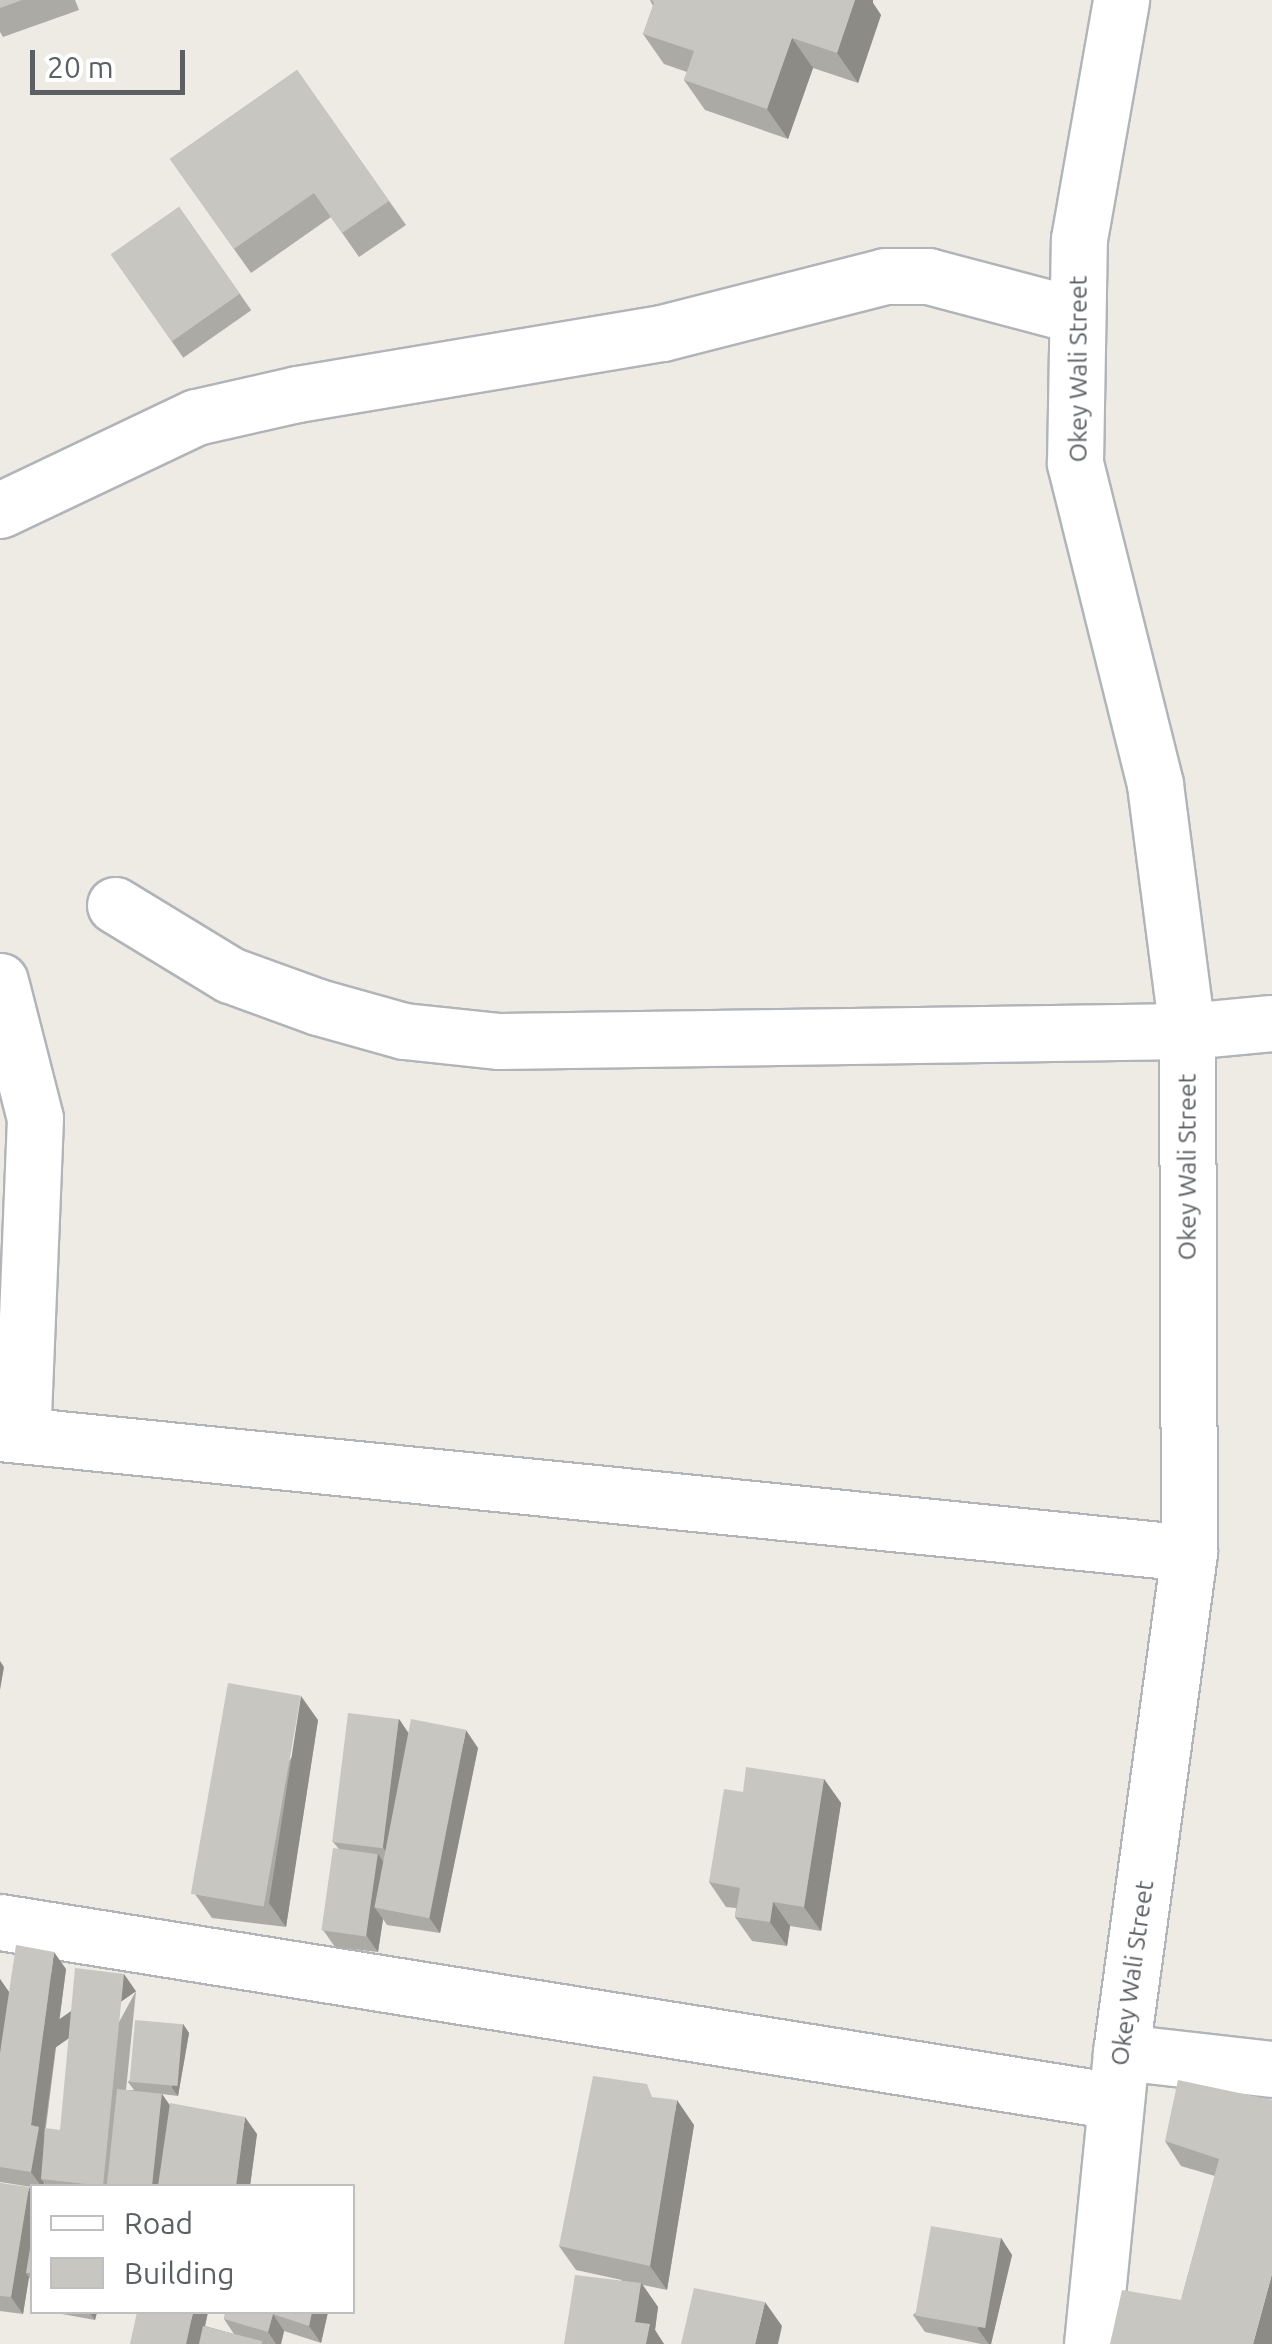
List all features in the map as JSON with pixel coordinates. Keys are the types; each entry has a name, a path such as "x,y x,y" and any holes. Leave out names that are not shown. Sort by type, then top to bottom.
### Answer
{"street":[{"name":"Okey Wali Street","path":"1092,2344 1118,2076 1189,1554 1186,1031 1155,784 1075,464 1078,238 1121,0"},
{"path":"0,510 196,417 297,394 662,334 885,276 928,276 1076,315"},
{"path":"115,906 230,975 318,1007 404,1031 499,1040 1186,1031 1272,1023"},
{"path":"0,982 35,1118 11,1434 1189,1554"},
{"path":"0,1922 1118,2076 1272,2069"}],"building":[{"path":"0,0 22,0 0,8"},
{"path":"652,0 855,0 837,53 792,38 767,109 684,80 694,51 643,34"},
{"path":"297,70 389,201 342,233 314,193 234,249 170,159"},
{"path":"179,207 240,294 172,341 111,255"},
{"path":"228,1683 301,1696 264,1907 191,1894"},
{"path":"348,1713 399,1719 383,1848 332,1842"},
{"path":"411,1719 466,1730 429,1918 374,1907"},
{"path":"746,1767 824,1779 804,1907 773,1902 770,1922 735,1917 740,1888 709,1882 724,1789 743,1792"},
{"path":"333,1848 378,1854 366,1936 321,1930"},
{"path":"16,1945 54,1952 31,2125 39,2127 31,2172 0,2167 0,2053"},
{"path":"75,1968 124,1974 103,2184 41,2179 45,2128 60,2130"},
{"path":"135,2020 183,2024 177,2086 130,2082"},
{"path":"593,2076 647,2084 652,2097 677,2100 650,2266 559,2246"},
{"path":"1178,2080 1272,2100 1272,2274 1253,2344 1110,2344 1122,2290 1181,2300 1219,2159 1165,2141"},
{"path":"117,2089 162,2094 152,2184 107,2184"},
{"path":"170,2103 245,2117 236,2184 158,2184"},
{"path":"0,2183 29,2187 11,2297 0,2296"},
{"path":"931,2226 1001,2238 985,2328 915,2316"},
{"path":"575,2275 641,2283 635,2322 650,2324 646,2344 564,2344"},
{"path":"694,2288 765,2302 755,2344 681,2344"},
{"path":"137,2314 193,2314 186,2344 130,2344"},
{"path":"225,2314 273,2314 268,2332 224,2319"},
{"path":"273,2314 312,2314 309,2326"},
{"path":"203,2326 262,2341 262,2344 199,2344"}]}
